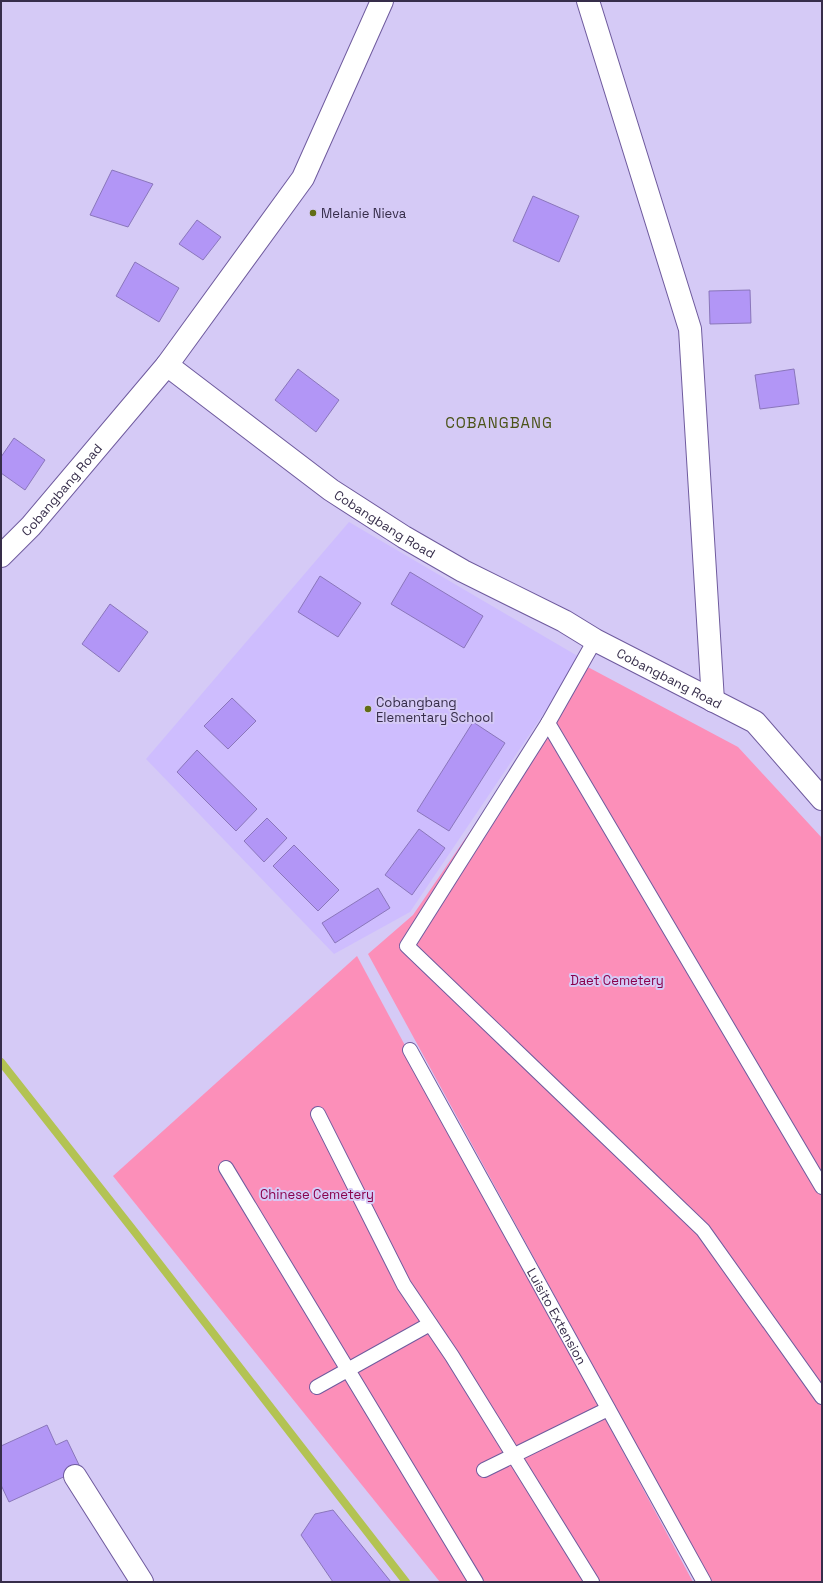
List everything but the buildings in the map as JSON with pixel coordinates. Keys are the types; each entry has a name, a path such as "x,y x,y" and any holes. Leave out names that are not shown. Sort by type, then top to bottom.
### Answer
{"street":[{"path":"167,365 303,178 382,1"},
{"path":"588,1 690,329 714,701"},
{"name":"Cobangbang Road","path":"1,556 31,526 167,365 331,490 366,514 463,571 564,621 595,640 755,722 822,799"},
{"path":"76,1476 142,1582"}],"lane":[{"path":"595,640 548,724 407,946 703,1230 822,1398"},
{"path":"548,724 822,1187"},
{"name":"Luisito Extension","path":"410,1050 704,1582"},
{"path":"318,1114 404,1285 592,1582"},
{"path":"226,1168 476,1582"},
{"path":"317,1387 430,1324"},
{"path":"484,1470 608,1409"}],"shaded area":[{"name":"Cobangbang Elementary School","path":"349,522 581,658 410,912 334,954 146,759"}],"green space":[{"name":"Daet Cemetery","path":"584,665 738,747 822,838 822,1582 712,1582 368,954 413,915"},
{"name":"Chinese Cemetery","path":"357,956 693,1582 440,1582 113,1176"}],"waterway":[{"path":"1,1062 406,1582"}],"place":[{"name":"Melanie Nieva","path":"313,213"},
{"name":"Cobangbang Elementary School","path":"368,709"}],"district":[{"name":"COBANGBANG","path":"499,423"}]}
